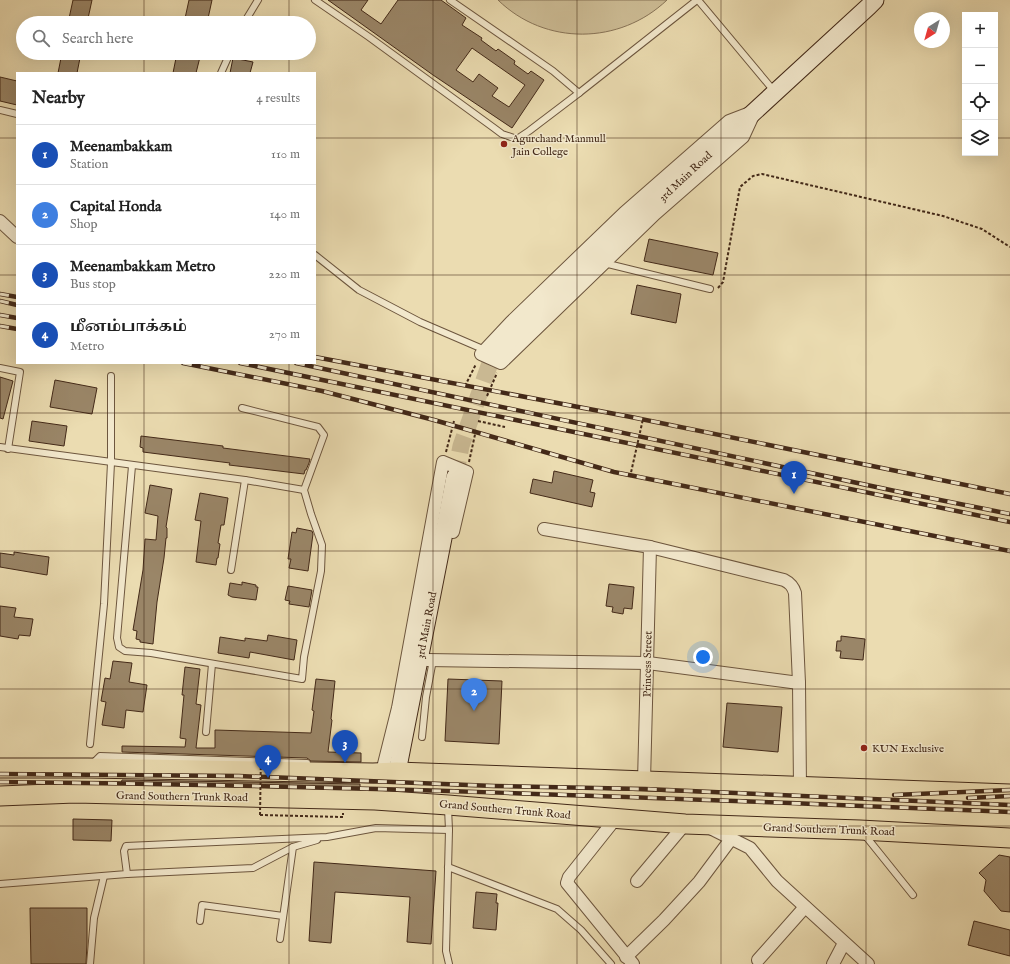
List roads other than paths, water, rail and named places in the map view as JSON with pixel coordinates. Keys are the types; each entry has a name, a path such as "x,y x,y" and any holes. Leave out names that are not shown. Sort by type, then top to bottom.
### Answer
{"main road":[{"path":"0,768 389,772 1010,794"},
{"name":"Grand Southern Trunk Road","path":"0,796 75,793 448,804 686,824 860,830 1010,838"}],"street":[{"name":"3rd Main Road","path":"491,355 755,111 868,2"},
{"path":"491,355 604,263 655,214 743,137 755,111"},
{"path":"0,221 16,236"},
{"path":"444,460 463,472 454,526 430,660 389,772 398,708 444,460"},
{"name":"3rd Main Road","path":"389,772 463,472"},
{"path":"544,529 650,547 784,580 794,587 800,683 800,787"},
{"name":"Princess Street","path":"644,781 650,547"},
{"path":"430,660 648,664 800,683"},
{"path":"616,818 569,877 567,883 630,960 699,882 731,839"},
{"path":"637,881 686,824"},
{"path":"704,824 750,848 777,881 868,964"},
{"path":"758,960 805,907"},
{"path":"833,964 844,943"}],"lane":[{"path":"248,16 258,0"},
{"path":"315,0 369,37 502,134 517,139 529,132 580,93 698,0 775,92"},
{"path":"450,0 553,71 580,93"},
{"path":"221,72 227,60"},
{"path":"0,110 16,114"},
{"path":"316,256 359,290 420,322 491,355"},
{"path":"604,263 710,289"},
{"path":"0,368 20,372 8,448"},
{"path":"90,744 104,604 112,463 111,376"},
{"path":"132,466 117,638 119,647 125,651 151,653 302,679 304,657 321,571 322,544 310,514 304,490 324,435 318,427 242,408"},
{"path":"0,447 244,480 304,490"},
{"path":"231,570 244,480"},
{"path":"422,737 430,660"},
{"path":"206,732 212,664"},
{"path":"88,768 100,756 316,763"},
{"path":"354,765 389,772"},
{"path":"75,793 113,801"},
{"path":"448,804 449,830 446,951 449,964"},
{"path":"0,884 127,874 254,868 293,847 327,837 376,828 449,830"},
{"path":"860,830 912,894"},
{"path":"127,874 124,850 126,846 327,837"},
{"path":"280,939 293,847"},
{"path":"448,867 557,909 582,930 611,964"},
{"path":"90,964 94,918 104,876"},
{"path":"200,921 202,905 283,916"}],"tunnel":[{"path":"455,477 461,446 489,366 496,353"}],"railway":[{"path":"0,294 16,297"},
{"path":"0,301 16,305"},
{"path":"0,315 16,318"},
{"path":"0,326 16,329"},
{"path":"316,357 631,417 1010,494"},
{"path":"188,364 322,391 434,420 614,472 1010,551"},
{"path":"245,364 1010,522"},
{"path":"301,364 895,491 1010,514"},
{"path":"0,774 239,776 494,786 645,789 1010,805"},
{"path":"0,782 379,789 1010,812"},
{"path":"894,795 1010,790"},
{"path":"968,798 1010,796"}],"place":[{"name":"Agurchand Manmull Jain College","path":"504,144"},
{"name":"Meenambakkam","path":"794,494"},
{"name":"Capital Honda","path":"474,711"},
{"name":"KUN Exclusive","path":"864,748"},
{"name":"Meenambakkam Metro","path":"345,763"},
{"name":"மீனம்பாக்கம்","path":"268,778"}]}
